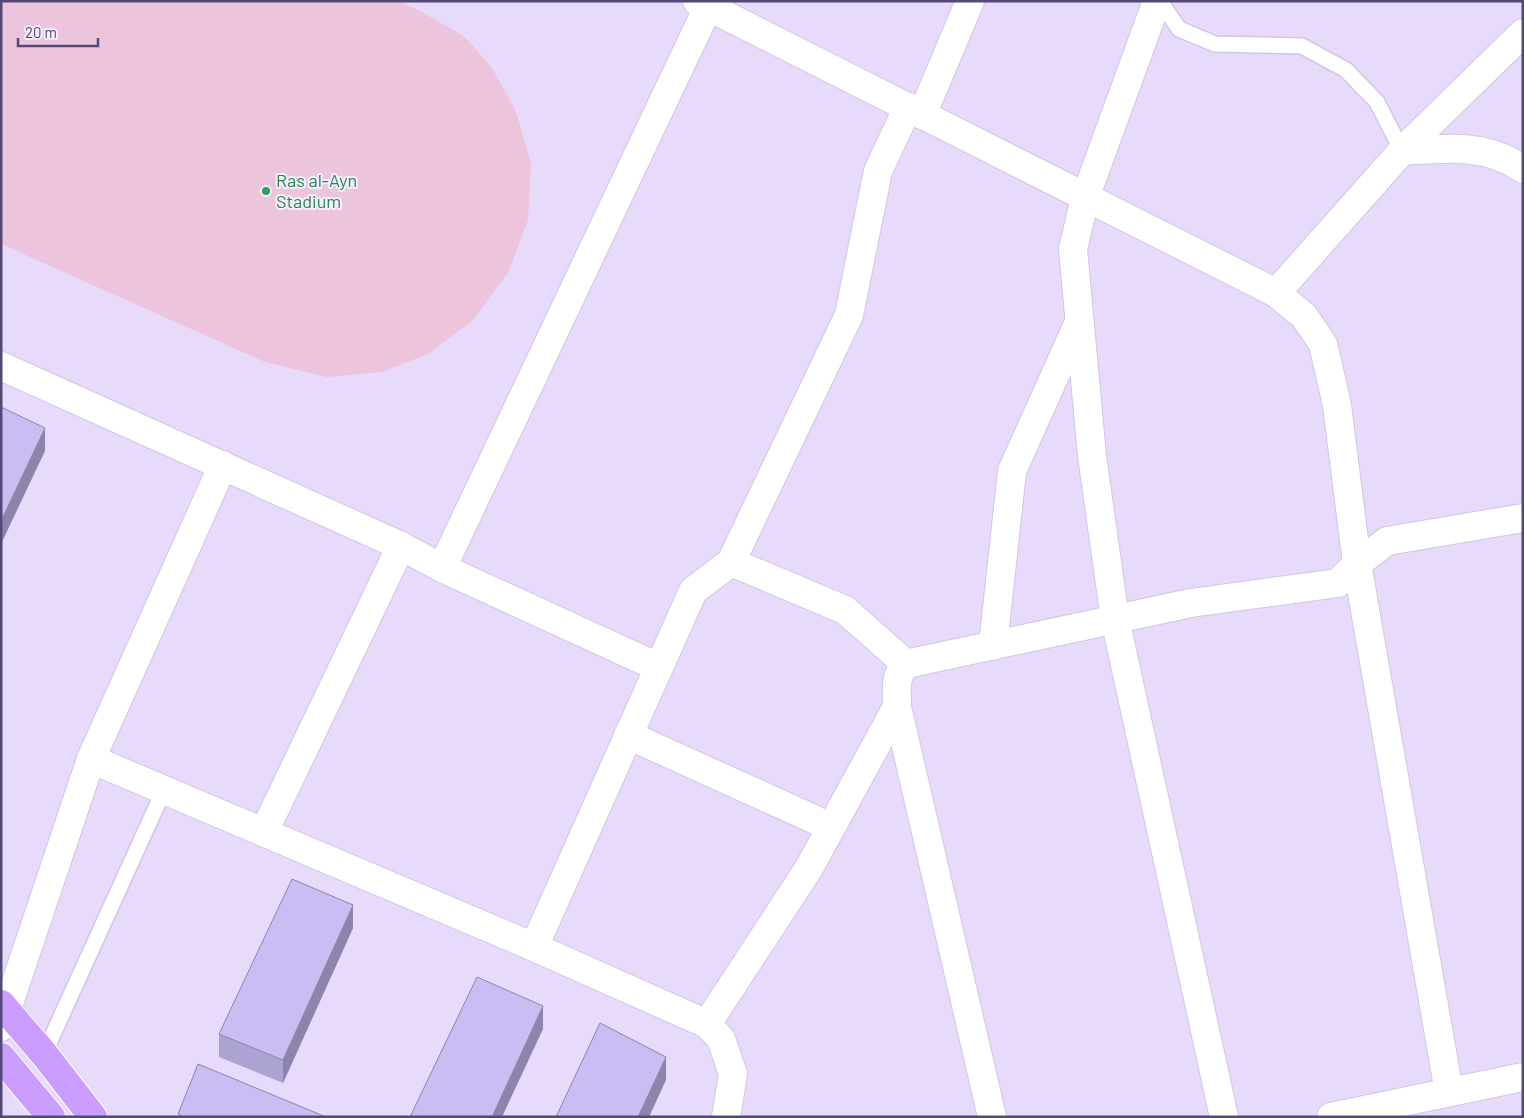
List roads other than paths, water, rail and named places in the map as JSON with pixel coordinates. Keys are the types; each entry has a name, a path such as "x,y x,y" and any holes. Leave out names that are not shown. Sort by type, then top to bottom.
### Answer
{"main road":[{"path":"3,1014 44,1054 92,1117"},
{"path":"1,1057 51,1117"}],"street":[{"path":"534,947 693,591 731,562 848,315 878,171 915,111 970,1"},
{"path":"1158,1 1085,198 1073,250 1092,456 1115,619 1224,1117"},
{"path":"442,568 702,4 1276,293 1304,316 1323,344 1337,405 1357,564 1449,1092"},
{"path":"1276,293 1402,151 1523,33"},
{"path":"1402,151 1453,148 1482,150 1504,157 1523,169"},
{"path":"993,646 1012,472 1080,320"},
{"path":"1,366 401,546 442,568 658,667"},
{"path":"3,1014 91,759 223,465"},
{"path":"992,1117 897,707 899,671 906,664 1191,603 1338,582 1357,564 1387,541 1523,518"},
{"path":"264,832 401,546"},
{"path":"731,562 845,610 906,664"},
{"path":"707,1024 808,868 897,707"},
{"path":"628,735 831,827"},
{"path":"91,759 534,947 707,1024 721,1039 733,1074 726,1117"},
{"path":"1332,1117 1523,1077"}],"lane":[{"path":"1158,1 1179,29 1215,44 1302,46 1346,70 1376,102 1402,151"},
{"path":"44,1054 164,790"}],"place":[{"name":"Ras al-Ayn Stadium","path":"266,191"}]}
